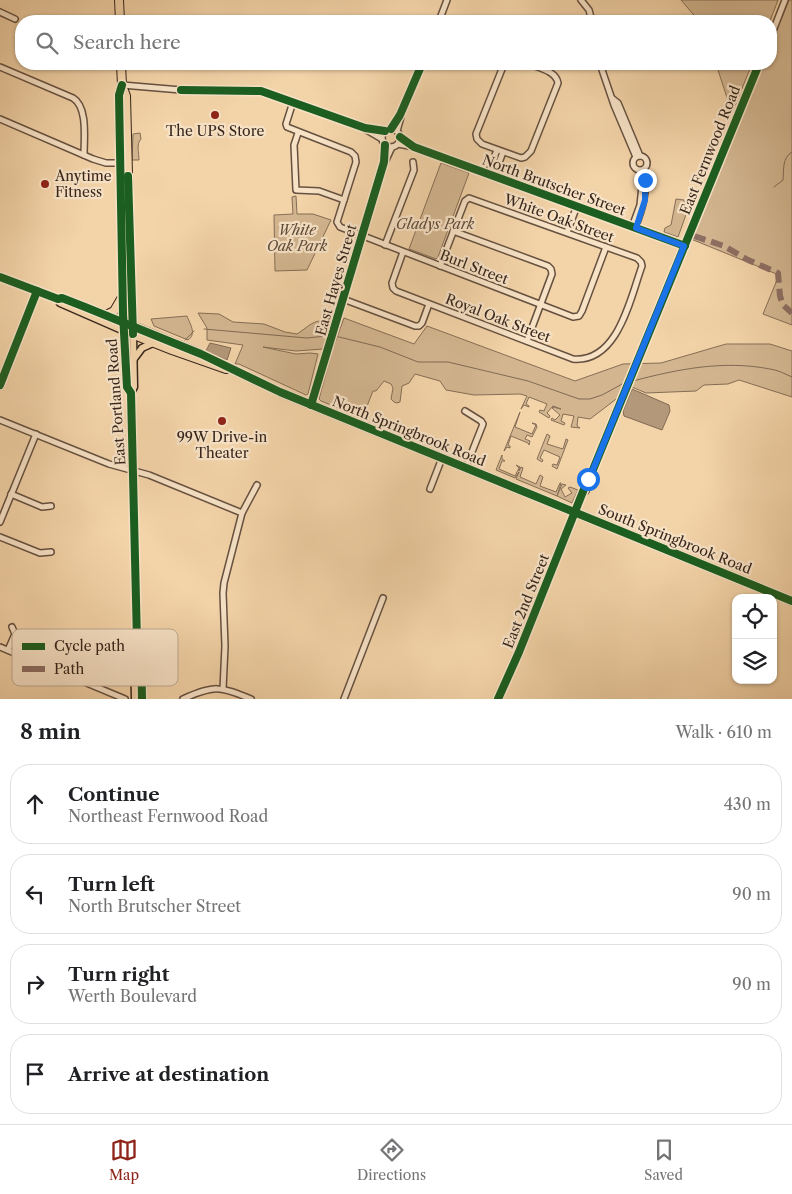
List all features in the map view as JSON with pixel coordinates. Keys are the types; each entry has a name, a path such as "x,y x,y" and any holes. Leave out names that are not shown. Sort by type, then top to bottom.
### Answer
{"highway":[{"path":"119,0 120,15"},
{"name":"East Portland Road","path":"122,70 122,85 119,95 124,327"},
{"name":"East Portland Road","path":"122,85 126,96 132,330"},
{"path":"106,315 116,310 122,298"},
{"name":"North Springbrook Road","path":"124,327 223,364 311,405 492,478"},
{"name":"North Springbrook Road","path":"132,330 153,343 222,369 235,371"},
{"path":"208,363 209,361 219,365 223,364"},
{"name":"South Springbrook Road","path":"492,478 792,601"}],"main road":[{"name":"North Springbrook Road","path":"0,276 58,299 62,298 106,315 124,327"},
{"name":"North Springbrook Road","path":"58,299 60,303 124,327"},
{"name":"East Portland Road","path":"124,327 127,387 130,392 137,629"},
{"name":"East Portland Road","path":"130,392 134,387 132,330"},
{"path":"133,360 142,348 153,343"},
{"name":"East Portland Road","path":"135,686 135,699"},
{"name":"East Portland Road","path":"142,686 142,699"}],"street":[{"path":"441,15 447,0"},
{"path":"581,0 590,15"},
{"path":"777,21 785,0"},
{"path":"0,12 15,19"},
{"path":"0,68 73,98 78,102 83,113 84,155"},
{"path":"382,139 400,115 419,70"},
{"path":"502,70 476,134 477,139 482,144 521,158 529,154 557,88 558,79 555,75 543,70"},
{"path":"602,70 638,157"},
{"name":"East Fernwood Road","path":"590,477 757,70"},
{"path":"122,85 181,90 256,91 294,102 365,128 397,131"},
{"path":"294,102 286,124 290,130 351,152 356,159 344,200 319,191 296,190 294,145 298,133"},
{"path":"365,128 382,139 385,146 395,146 400,137 397,131 400,115"},
{"path":"0,119 84,155 106,163 120,163"},
{"name":"North Brutscher Street","path":"400,137 414,147 684,246"},
{"name":"East Hayes Street","path":"311,405 384,162 385,146"},
{"name":"North Brutscher Street","path":"395,146 414,147"},
{"name":"East Hayes Street","path":"384,162 395,146"},
{"path":"488,174 500,151"},
{"path":"494,176 500,151"},
{"path":"638,157 645,158 648,162 642,170"},
{"path":"638,157 633,164 635,169 642,170"},
{"path":"385,245 414,170 413,162"},
{"path":"634,227 645,200 646,192 642,170"},
{"name":"White Oak Street","path":"453,231 464,201 469,198 637,258 642,266 616,335 597,354"},
{"name":"Burl Street","path":"344,200 337,219 337,224 340,227 573,317 578,316 582,311 606,247"},
{"path":"567,232 577,206"},
{"path":"440,266 453,231 548,266 552,274 527,341"},
{"name":"Royal Oak Street","path":"404,252 392,283 396,291 573,359 587,359 597,354"},
{"path":"0,385 37,291"},
{"path":"343,299 415,326 419,326 422,322 429,304"},
{"path":"465,411 479,419 483,424 466,468"},
{"path":"0,420 109,464 149,475 242,513"},
{"path":"0,522 36,434"},
{"path":"430,489 442,458"},
{"name":"East 2nd Street","path":"498,699 590,477"},
{"path":"223,689 225,646 223,593 242,513 257,485"},
{"path":"11,494 42,507 50,506"},
{"path":"0,537 40,553 51,552"},
{"path":"344,699 384,598"},
{"path":"8,650 12,641"},
{"path":"0,647 12,652"},
{"path":"94,686 125,699"},
{"path":"183,699 202,691 223,689 251,699"}],"green space":[{"path":"681,0 778,0 772,15 694,15"},
{"path":"789,0 792,0 792,325 763,314 779,275 691,239 756,76 758,76 760,70 777,70 777,29"},
{"path":"718,70 750,70 732,113"},
{"path":"140,133 141,139 138,146 139,160 132,160 133,134"},
{"name":"Gladys Park","path":"441,163 469,173 436,259 409,249"},
{"name":"White Oak Park","path":"296,196 297,214 313,214 331,220 307,270 275,271 274,215 293,214 292,197"},
{"path":"676,199 684,200 687,212 678,237 664,232 665,228 671,225"},
{"path":"198,313 219,314 233,322 264,324 285,332 297,334 316,322 331,322 323,349 296,351 263,347 296,354 318,354 308,394 306,395 239,364 235,364 243,345 207,340 207,328"},
{"path":"187,316 192,332 191,338 188,340 154,326 151,319"},
{"path":"344,318 414,344 427,326 575,381 623,364 661,363 726,344 770,344 792,351 792,397 739,380 728,384 704,385 696,391 646,393 632,387 590,419 578,417 577,426 580,428 571,427 574,416 563,414 561,421 565,423 564,425 551,420 552,418 555,420 560,415 552,408 561,409 553,406 547,413 550,416 549,418 539,412 540,410 544,411 547,404 529,397 526,404 529,407 524,405 521,409 527,396 520,394 474,395 446,390 440,381 415,374 409,383 402,386 400,402 397,403 391,399 393,388 391,384 384,381 376,391 373,391 361,417 319,399 332,351"},
{"path":"520,412 515,427 532,434 536,425 532,423 536,424 537,427 532,437 527,435 525,439 530,441 529,445 511,436 508,445 510,448 507,447 504,451"},
{"path":"547,434 550,436 547,444 563,449 566,439 568,440 557,469 552,466 553,464 557,465 560,457 544,450 540,458 543,460 542,462 537,459"},
{"path":"502,455 502,459 505,461 502,461 499,469 515,476 519,468 516,465 520,467 519,471 521,467 523,468 520,477 536,484 540,475 543,477 540,486 556,492 561,483 557,496 516,479 519,472 515,478 496,470"},
{"path":"562,484 566,485 561,489 565,497 572,493 568,488 578,490 572,503 557,496"}],"shaded area":[{"path":"210,343 231,348 227,360 206,351"},
{"path":"632,389 669,405 670,411 662,430 624,416 623,411"}],"waterway":[{"path":"774,187 783,180 785,161 792,152"},
{"path":"204,329 307,338 326,336"},
{"path":"185,340 194,331"},
{"path":"335,336 380,347 418,362 448,362 528,381 579,399 590,399 602,395 624,383"},
{"path":"633,381 701,367 736,365 770,369 792,377"}],"marked path":[{"path":"694,236 724,246 748,260 778,273 780,296 783,305 792,313"}],"cycle path":[{"path":"391,129 400,115 419,70"},
{"path":"498,699 519,652 757,70"},
{"path":"122,85 119,95 123,314 127,387 131,393 137,629"},
{"path":"181,90 261,91 365,128 385,131"},
{"path":"400,137 414,147 685,246"},
{"path":"311,405 384,162 385,145"},
{"path":"128,176 133,334"},
{"path":"0,277 58,299 62,298 201,354 280,392 792,601"},
{"path":"0,385 37,291"},
{"path":"142,686 142,699"}],"place":[{"name":"The UPS Store","path":"215,115"},
{"name":"Anytime Fitness","path":"45,184"},
{"name":"99W Drive-in Theater","path":"222,421"}],"route":[{"path":"588,479 684,246 636,228 645,200 645,180"}]}
